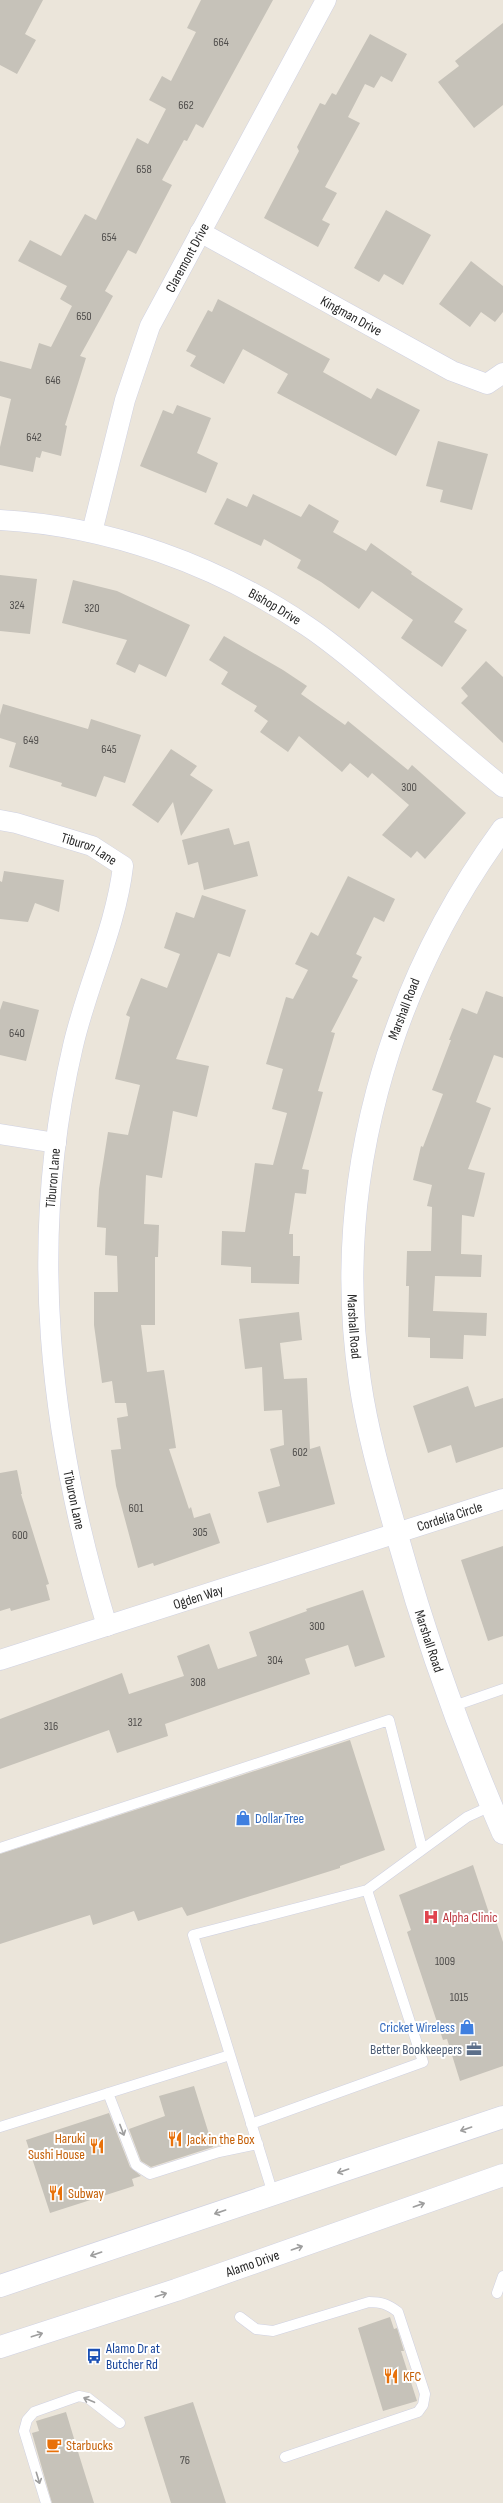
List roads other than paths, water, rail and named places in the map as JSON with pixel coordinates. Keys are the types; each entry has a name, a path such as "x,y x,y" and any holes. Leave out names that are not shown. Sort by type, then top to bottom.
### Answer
{"street":[{"name":"Claremont Drive","path":"92,532 136,362 150,326 326,0"},
{"name":"Kingman Drive","path":"200,232 452,371 487,384 503,373"},
{"name":"Bishop Drive","path":"0,520 44,523 92,532 178,558 255,594 301,622 356,663 503,787"},
{"name":"Tiburon Lane","path":"0,820 16,823 92,846 123,866 120,898 102,949 73,1046 56,1143 46,1255 52,1362 61,1437 73,1503 107,1626"},
{"name":"Marshall Road","path":"503,829 456,899 421,966 404,1008 378,1085 359,1178 354,1229 353,1303 356,1355 363,1405 375,1461 413,1590 452,1707 503,1833"},
{"path":"0,1134 56,1143"},
{"name":"Cordelia Circle","path":"397,1533 503,1499"},
{"name":"Ogden Way","path":"0,1660 397,1533"},
{"path":"0,2286 503,2116"},
{"name":"Alamo Drive","path":"0,2347 176,2290 503,2175"}],"lane":[{"path":"452,1707 503,1689"},
{"path":"0,1848 389,1720 422,1848"},
{"path":"273,2194 193,1935 367,1890 422,1848 467,1817 491,1806"},
{"path":"251,2124 423,2062 367,1890"},
{"path":"0,2127 230,2055"},
{"path":"108,2093 136,2165 145,2173 150,2174 219,2152 258,2144"},
{"path":"497,2293 503,2276"},
{"path":"240,2317 256,2329 273,2331 368,2302 381,2302 398,2312 425,2394 423,2405 418,2412 285,2457"},
{"path":"46,2503 24,2431 27,2420 34,2412 79,2396 88,2398 120,2423"}],"place":[{"name":"Dollar Tree","path":"243,1818"},
{"name":"Alpha Clinic","path":"431,1917"},
{"name":"Cricket Wireless","path":"467,2027"},
{"name":"Better Bookkeepers","path":"474,2049"},
{"name":"Jack in the Box","path":"175,2139"},
{"name":"Haruki Sushi House","path":"97,2146"},
{"name":"Subway","path":"56,2193"},
{"name":"Alamo Dr at Butcher Rd","path":"94,2356"},
{"name":"KFC","path":"391,2376"},
{"name":"Starbucks","path":"54,2445"}]}
